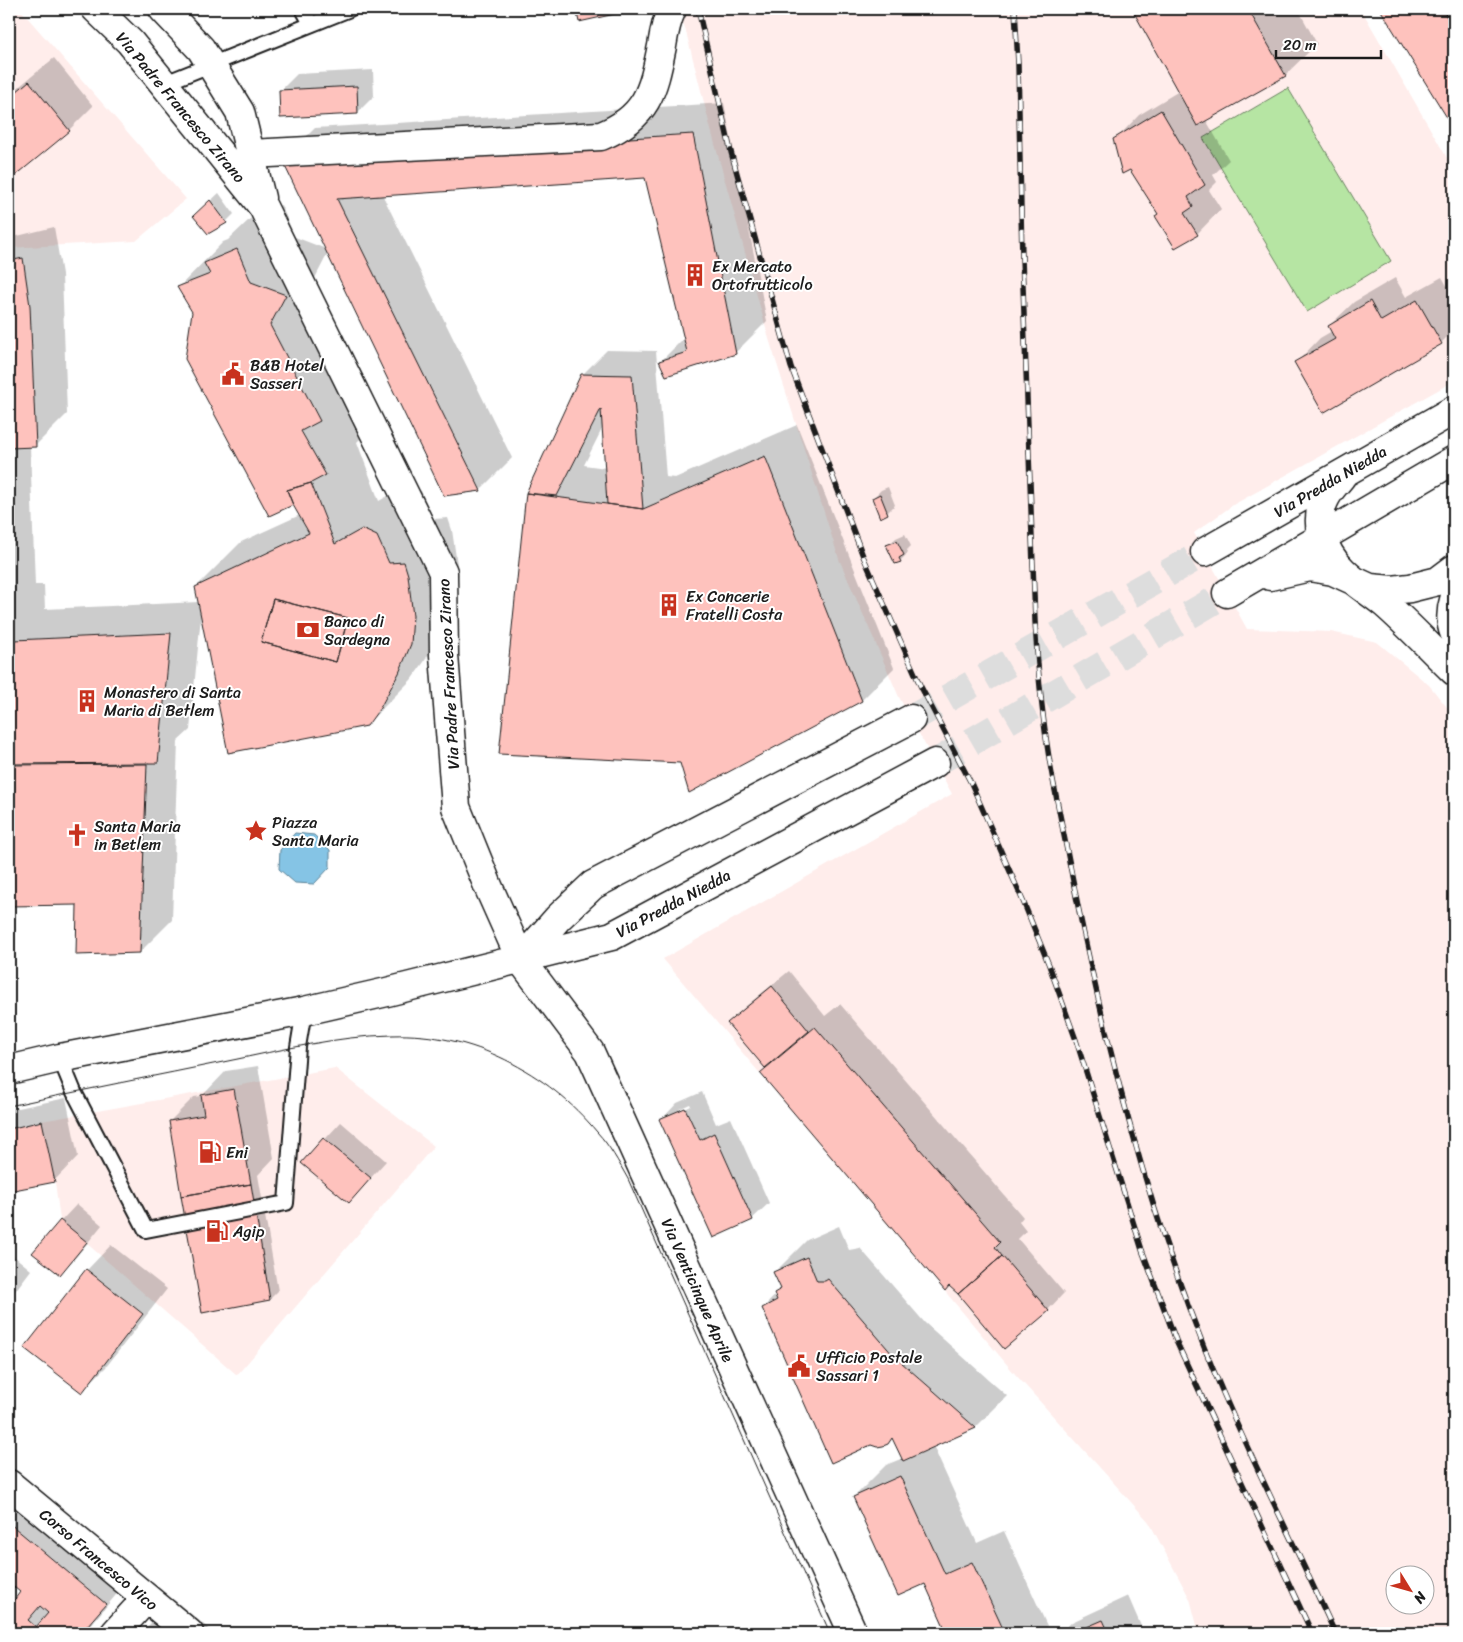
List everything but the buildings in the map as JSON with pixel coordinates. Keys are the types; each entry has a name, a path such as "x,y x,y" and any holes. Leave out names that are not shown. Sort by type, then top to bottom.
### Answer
{"main road":[{"name":"Via Padre Francesco Zirano","path":"96,9 130,42 165,83 263,207 442,572 444,655 456,807 521,960"},
{"name":"Via Padre Francesco Zirano","path":"163,9 201,49 240,112 263,207"},
{"path":"250,154 602,136 629,121 650,95 667,19 672,9"},
{"name":"Via Predda Niedda","path":"1205,552 1454,410"},
{"path":"1454,460 1235,588 1310,567 1333,571 1370,588 1392,590 1438,581 1454,569"},
{"path":"1345,472 1328,493 1320,511 1319,527 1331,557 1342,571 1385,604 1454,671"},
{"path":"1454,600 1452,606 1452,627 1454,632"},
{"path":"9,1070 60,1058 304,1011 521,960 558,918 593,885 911,719"},
{"name":"Via Predda Niedda","path":"521,960 612,936 935,763"},
{"name":"Via Venticinque Aprile","path":"521,960 590,1052 853,1633"},
{"name":"Corso Francesco Vico","path":"9,1484 189,1633"},
{"path":"115,1633 146,1599"}],"lane":[{"path":"303,9 311,24"},
{"path":"165,83 350,9"},
{"path":"60,1058 74,1092 146,1230 286,1203 298,1047 304,1011"}],"shaded area":[{"path":"9,9 20,9 186,199 136,241 9,248"},
{"path":"678,9 1361,9 1454,170 1454,381 1233,505 1194,533 1247,629 1331,632 1377,642 1429,685 1454,716 1454,1633 1199,1633 1190,1599 1149,1522 1015,1374 663,959 952,794 899,697 839,559 769,339 685,28"},
{"name":"Agip","path":"335,1068 434,1146 237,1375 60,1220 55,1182 42,1121"}],"green space":[{"path":"1288,88 1391,261 1307,312 1203,138"}],"water":[{"path":"295,833 314,835 330,850 330,867 314,884 295,883 279,869 280,850"}],"tunnel":[{"path":"911,719 1205,552"},
{"path":"935,763 1227,593"}],"tram line":[{"path":"9,1106 289,1048 371,1036 422,1036 451,1040 506,1060 531,1074 577,1110 602,1137 628,1179 830,1633"}],"railway":[{"path":"698,9 731,152 791,367 863,556 920,685 971,783 1049,965 1076,1040 1142,1250 1177,1343 1312,1633"},
{"path":"1015,9 1035,621 1039,681 1049,760 1056,796 1090,962 1116,1074 1147,1185 1183,1293 1219,1384 1335,1633"}],"place":[{"name":"Ex Mercato Ortofrutticolo","path":"695,275"},
{"name":"B&B Hotel Sasseri","path":"233,374"},
{"name":"Ex Concerie Fratelli Costa","path":"669,605"},
{"name":"Banco di Sardegna","path":"308,630"},
{"name":"Monastero di Santa Maria di Betlem","path":"87,701"},
{"name":"Piazza Santa Maria","path":"256,831"},
{"name":"Santa Maria in Betlem","path":"77,835"},
{"name":"Eni","path":"210,1152"},
{"name":"Agip","path":"217,1231"},
{"name":"Ufficio Postale Sassari 1","path":"799,1366"}]}
